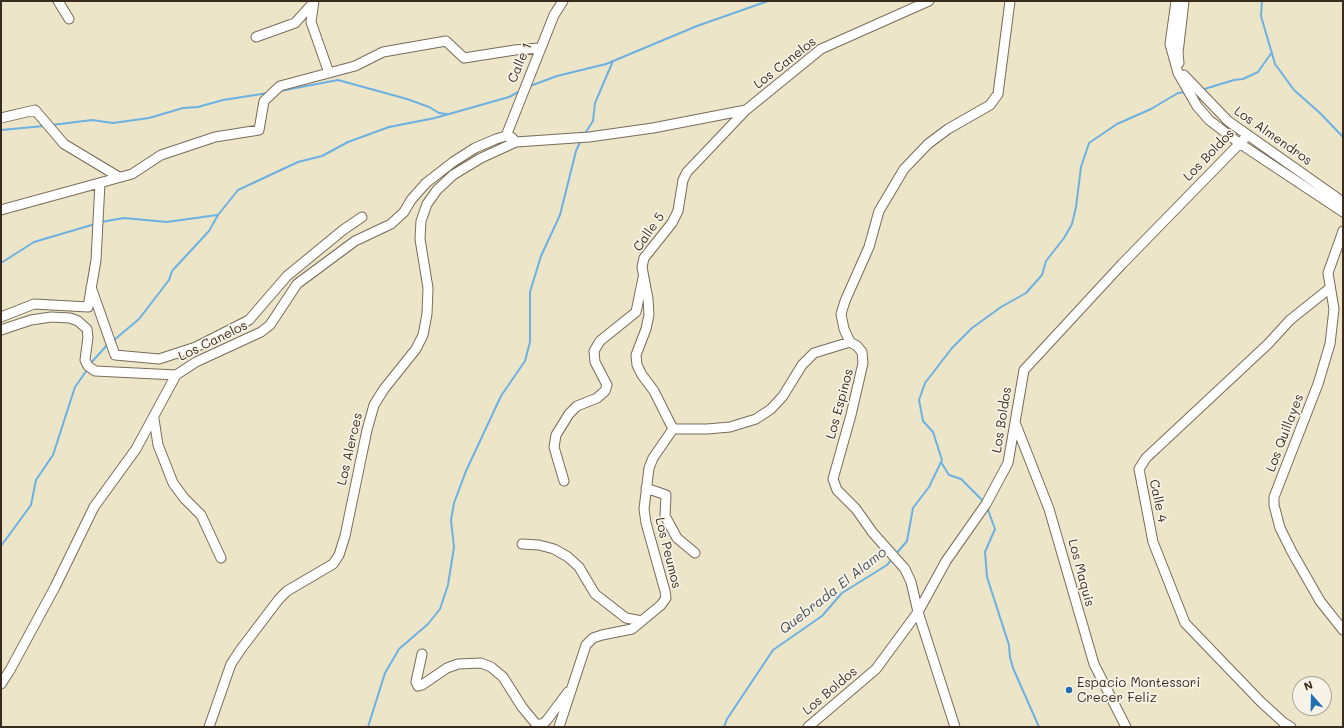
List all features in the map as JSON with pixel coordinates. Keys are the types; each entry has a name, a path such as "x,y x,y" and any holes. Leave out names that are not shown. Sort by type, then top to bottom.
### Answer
{"street":[{"path":"58,1 69,19"},
{"path":"314,1 311,22 329,73"},
{"path":"256,37 296,23 314,1"},
{"name":"Calle 1","path":"506,136 540,48 554,16 563,1"},
{"name":"Los Canelos","path":"746,110 821,49 929,1"},
{"name":"Los Espinos","path":"955,727 918,612 911,582 905,569 873,533 856,509 837,490 833,479 851,416 863,363 862,352 857,346 850,342 844,329 841,314 845,301 869,247 879,211 904,169 928,144 948,129 990,105 998,94 1010,1"},
{"name":"Los Almendros","path":"1176,1 1170,44 1178,66 1197,106 1208,120 1239,143 1343,212"},
{"name":"Los Almendros","path":"1184,1 1178,66 1185,78 1218,112 1247,136 1343,202"},
{"path":"1,210 132,174 161,155 215,137 259,130 264,101 280,86 355,66 383,52 446,41 464,58 515,50 540,48"},
{"path":"1,118 35,110 64,144 119,177"},
{"path":"506,136 511,137 516,142 589,137 653,128 746,110"},
{"name":"Calle 5","path":"673,429 654,391 642,375 637,365 636,355 646,329 649,315 648,299 642,267 644,258 672,223 678,211 683,180 687,172 746,110"},
{"name":"Los Canelos","path":"1,684 55,587 94,507 136,449 154,419 176,375 196,362 261,332 270,325 297,284 355,241 391,224 404,212 411,200 426,183 453,162 475,148 506,136"},
{"name":"Los Boldos","path":"808,727 876,669 918,612 946,561 986,504 1008,462 1016,424 1021,380 1024,370 1122,264 1247,136"},
{"name":"Los Alerces","path":"209,727 231,664 241,649 283,595 295,585 333,564 339,555 345,536 367,430 374,405 384,389 416,349 423,335 427,314 428,288 420,239 421,221 427,204 437,190 453,175 481,158 516,142"},
{"path":"1,316 34,304 88,307 96,260 100,182"},
{"path":"91,287 115,355 159,359 196,348 249,320 287,276 362,217"},
{"name":"Los Quillayes","path":"1343,231 1328,273 1334,309 1330,344 1318,384 1274,497 1274,505 1280,528 1292,552 1320,601 1343,630"},
{"path":"564,481 554,447 556,435 569,414 577,406 597,398 605,391 607,385 595,362 594,351 600,340 636,312 643,277"},
{"name":"Calle 4","path":"1291,727 1284,723 1260,701 1185,623 1153,542 1139,469 1146,458 1262,349 1290,320 1330,288"},
{"path":"1,330 31,320 51,317 70,318 78,321 87,329 88,337 85,360 92,370 97,372 176,375"},
{"path":"673,429 730,427 756,419 771,409 783,396 802,365 814,353 850,342"},
{"path":"154,419 158,445 173,483 184,498 201,515 221,558"},
{"name":"Los Maquis","path":"1016,424 1049,509 1094,664 1126,727"},
{"name":"Los Peumos","path":"558,727 574,684 583,651 593,638 632,629 664,601 666,594 646,523 646,488 649,468 653,458 673,429"},
{"path":"646,488 666,495 665,516 678,538 695,553"},
{"path":"522,544 539,545 554,549 568,557 579,567 595,594 626,618 642,621"},
{"path":"422,654 416,682 418,686 447,668 458,664 480,663 491,668 503,677 522,707 536,724 543,724 547,720 574,684"}],"waterway":[{"path":"530,86 557,76 606,64 697,26 768,1"},
{"path":"1262,1 1261,16 1275,64 1294,90 1321,114 1343,137"},
{"name":"Quebrada El Alamo","path":"1201,90 1234,80 1243,79 1258,72 1272,52"},
{"path":"584,135 593,121 595,103 613,61"},
{"path":"280,91 338,80 407,99 429,107 439,113 447,114"},
{"path":"114,340 139,319 169,280 172,271 209,231 218,215 238,190 298,162 322,156 348,142 389,127 435,118 509,97 520,91"},
{"name":"Quebrada El Alamo","path":"896,554 907,541 913,508 929,487 942,460 933,432 923,421 919,400 925,383 952,348 972,328 1001,307 1026,293 1042,275 1046,261 1064,238 1072,224 1076,207 1081,167 1089,143 1117,124 1151,109 1178,93 1187,92"},
{"path":"52,125 92,120 113,123 149,118 183,108 198,107 223,100 268,93"},
{"path":"1,130 44,126"},
{"path":"368,727 385,673 399,649 428,624 440,609 448,585 454,547 451,520 454,503 466,471 501,396 525,361 530,342 530,292 541,256 560,215 576,151 581,140"},
{"path":"101,222 124,218 167,222 217,215"},
{"path":"1,263 34,242 95,224"},
{"path":"90,364 108,344"},
{"path":"1,546 31,505 36,480 53,455 75,387 87,370"},
{"path":"941,462 949,475 961,479 984,502"},
{"path":"987,507 995,529 985,552 987,577 1009,645 1013,668 1039,727"},
{"name":"Quebrada El Alamo","path":"724,727 727,719 773,650 822,616 842,593 887,565 892,559"}],"place":[{"name":"Espacio Montessori Crecer Feliz","path":"1069,690"}]}
